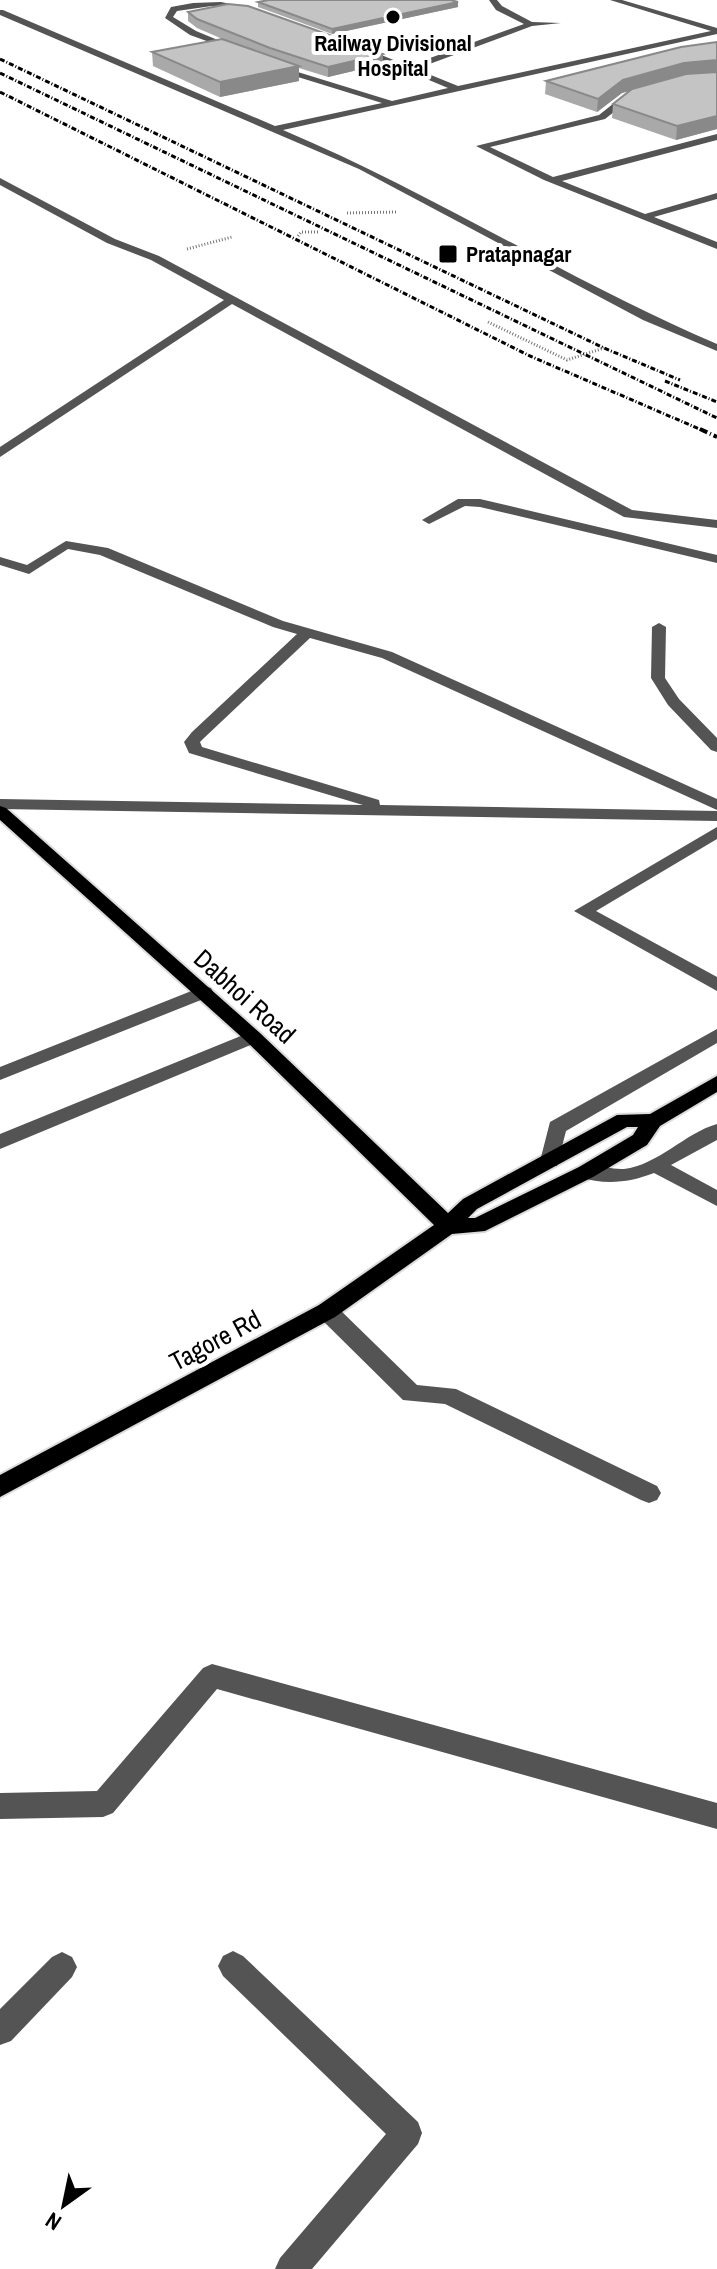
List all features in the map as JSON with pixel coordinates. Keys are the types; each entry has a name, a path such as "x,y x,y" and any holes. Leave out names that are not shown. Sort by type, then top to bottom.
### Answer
{"main road":[{"name":"Dabhoi Road","path":"0,811 253,1037 448,1226"},
{"path":"448,1226 478,1226 586,1172 640,1140 653,1121 717,1083"},
{"name":"Tagore Rd","path":"0,1487 327,1311 448,1226 470,1204 624,1120 653,1121"}],"street":[{"path":"242,53 193,33 169,18 174,9 188,5 228,5 247,0"},
{"path":"493,0 499,8 531,24"},
{"path":"614,0 717,31"},
{"path":"636,7 652,3"},
{"path":"228,5 266,15"},
{"path":"0,12 362,167 647,318 717,348"},
{"path":"411,68 531,24 557,23"},
{"path":"275,129 717,31"},
{"path":"353,47 455,88"},
{"path":"266,63 391,103"},
{"path":"640,94 626,98 602,117 481,146 554,180 717,246"},
{"path":"554,180 717,137"},
{"path":"0,181 111,241 155,258 629,514 717,524"},
{"path":"644,217 717,196"},
{"path":"698,239 717,233"},
{"path":"0,453 230,301"},
{"path":"429,520 463,502 480,503 717,559"},
{"path":"0,561 29,570 66,545 103,551 278,624 387,655 717,805"},
{"path":"659,627 658,678 673,702 717,747"},
{"path":"307,632 198,735 192,742 195,750 400,811"},
{"path":"0,804 717,816"},
{"path":"717,832 583,911 717,985"},
{"path":"0,1074 204,992"},
{"path":"550,1161 557,1127 717,1035"},
{"path":"0,1142 253,1037"},
{"path":"586,1172 625,1176 655,1165 717,1131"},
{"path":"655,1165 717,1199"},
{"path":"327,1311 411,1394 448,1395 649,1493"},
{"path":"0,1806 103,1804 212,1676 717,1816"},
{"path":"233,1966 407,2133 291,2269"},
{"path":"0,2030 62,1967"}],"path":[{"path":"298,236 301,232 320,232"},
{"path":"155,258 232,237"},
{"path":"488,322 567,360 604,348"}],"building":[{"path":"258,2 458,2 332,29"},
{"path":"228,4 248,6 383,54 328,67 270,48 197,19 188,12"},
{"path":"222,39 299,66 220,82 152,52"},
{"path":"717,42 717,60 684,63 623,80 598,99 546,81 681,47"},
{"path":"717,72 717,116 677,126 613,104 632,89 686,74"}],"railway":[{"path":"0,59 604,348 680,380"},
{"path":"0,73 717,418"},
{"path":"0,92 530,356 704,431"},
{"path":"665,381 717,402"},
{"path":"700,429 717,437"}],"place":[{"name":"Railway Divisional Hospital","path":"393,17"},
{"name":"Pratapnagar","path":"448,254"}]}
